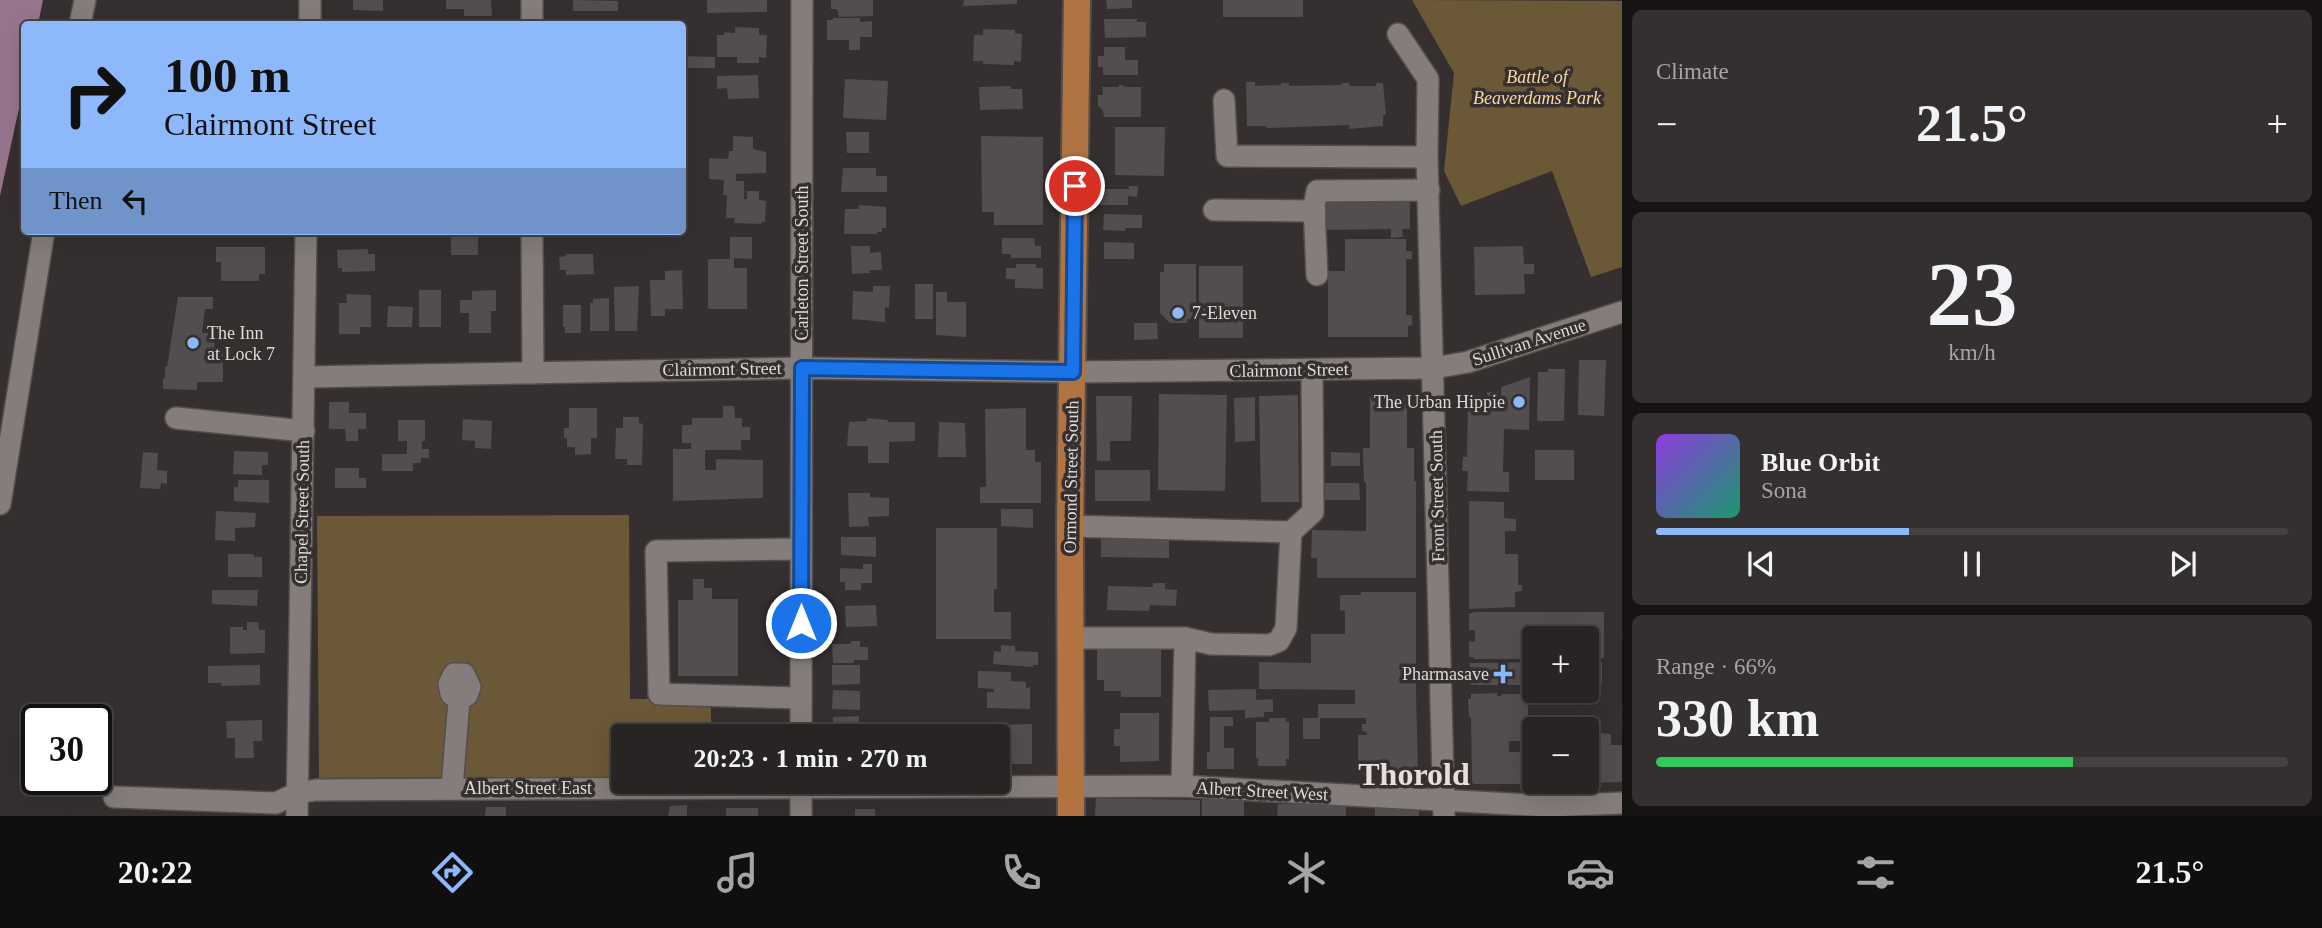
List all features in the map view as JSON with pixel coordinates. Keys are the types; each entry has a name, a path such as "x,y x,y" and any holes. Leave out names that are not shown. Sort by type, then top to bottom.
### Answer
{"main road":[{"name":"Ormond Street South","path":"1071,816 1070,526 1077,0"}],"street":[{"path":"81,21 85,0"},
{"path":"310,0 310,21"},
{"path":"532,0 532,21"},
{"name":"Carleton Street South","path":"801,724 802,0"},
{"name":"Front Street South","path":"1398,34 1428,79 1427,157 1443,808"},
{"path":"1224,100 1227,156 1427,157"},
{"path":"1317,275 1317,191 1429,190"},
{"path":"1214,210 1315,211"},
{"path":"0,504 43,235"},
{"name":"Chapel Street South","path":"297,816 306,235"},
{"path":"532,235 533,373"},
{"name":"Sullivan Avenue","path":"1434,368 1468,362 1622,312"},
{"name":"Clairmont Street","path":"304,377 802,368 1073,372 1434,368"},
{"path":"1070,526 1291,532 1313,512 1312,370"},
{"path":"176,418 304,431"},
{"path":"1071,638 1185,638 1211,645 1238,646 1269,645 1279,641 1286,628 1291,532"},
{"path":"800,698 659,694 656,551 801,548"},
{"path":"1182,786 1185,638"},
{"path":"452,788 459,700"},
{"name":"Albert Street East","path":"1010,786 1070,786"},
{"name":"Albert Street West","path":"1070,786 1182,786 1443,808 1549,806 1592,810 1622,803"},
{"name":"Albert Street East","path":"114,797 276,803 297,793 316,790 611,787"},
{"path":"801,794 801,816"}],"green space":[{"name":"Battle of Beaverdams Park","path":"1412,0 1622,1 1622,267 1591,277 1552,171 1461,206 1444,171 1454,73"},
{"path":"629,515 630,699 711,699 711,724 611,724 611,777 319,778 317,516"}],"shaded area":[{"path":"0,0 43,0 39,21 21,21 21,99 0,196"}],"building":[{"path":"353,0 383,0 383,11 353,10"},
{"path":"446,0 491,0 492,16 464,16 464,9 446,9"},
{"path":"573,0 618,1 618,11 573,11"},
{"path":"707,0 767,0 767,12 707,13"},
{"path":"831,0 873,0 873,16 839,17 837,9 831,9"},
{"path":"964,0 1017,0 1017,4 963,6"},
{"path":"1106,0 1132,0 1132,8 1107,9"},
{"path":"1223,0 1303,0 1303,17 1223,17"},
{"path":"833,18 872,21 872,37 860,37 860,50 849,50 849,40 827,40 827,20"},
{"path":"1104,19 1137,19 1137,22 1146,22 1146,37 1105,38"},
{"path":"735,27 759,28 759,35 767,35 766,58 759,57 759,63 737,63 737,57 717,57 717,35 724,35 724,32 735,33"},
{"path":"983,29 1015,30 1015,33 1022,34 1021,62 1014,61 1014,65 973,61 974,35 983,35"},
{"path":"1104,47 1125,47 1125,60 1138,60 1138,75 1103,75 1103,67 1098,67 1098,56 1104,56"},
{"path":"686,56 715,57 715,68 686,68"},
{"path":"758,75 759,98 728,99 727,88 717,89 717,76"},
{"path":"845,79 888,81 886,120 843,118"},
{"path":"1246,82 1255,82 1255,86 1281,83 1289,83 1289,86 1349,83 1350,86 1376,86 1376,83 1383,83 1386,115 1383,115 1383,126 1349,129 1349,125 1267,128 1247,126"},
{"path":"1011,86 1011,89 1022,89 1023,109 980,110 979,87"},
{"path":"1102,87 1141,87 1141,117 1104,117 1103,110 1098,106 1098,95 1103,95"},
{"path":"1115,127 1165,127 1164,176 1115,175"},
{"path":"846,132 869,132 869,153 847,153"},
{"path":"733,136 753,137 753,149 766,152 766,173 736,174 736,181 744,181 744,199 747,199 747,191 759,191 759,200 766,201 765,222 761,224 734,223 735,218 726,218 727,195 723,195 724,180 709,179 709,158 728,159 729,151 733,151"},
{"path":"981,136 1043,137 1043,225 994,225 994,212 982,212"},
{"path":"843,168 876,168 876,176 887,176 887,192 841,192"},
{"path":"1129,186 1138,186 1137,197 1128,196 1128,205 1097,205 1098,189 1129,189"},
{"path":"1322,197 1410,197 1410,229 1402,229 1403,237 1391,238 1391,229 1323,230"},
{"path":"859,205 886,207 886,228 882,228 882,232 844,234 845,209 859,209"},
{"path":"1104,214 1142,215 1142,228 1125,228 1125,231 1103,230"},
{"path":"451,237 478,237 478,255 451,255"},
{"path":"730,237 752,237 752,259 734,258 734,268 747,268 747,309 708,309 708,259 730,259"},
{"path":"1002,238 1034,238 1035,246 1041,246 1041,258 1011,258 1011,254 1002,254"},
{"path":"1345,239 1406,239 1406,251 1412,251 1412,259 1406,259 1406,315 1412,315 1408,337 1328,337 1328,271 1345,271"},
{"path":"1104,242 1134,243 1134,259 1104,259"},
{"path":"851,246 870,246 870,253 881,252 882,270 852,274"},
{"path":"1523,246 1524,264 1534,264 1534,274 1524,274 1525,294 1475,295 1474,247"},
{"path":"216,247 265,247 265,274 259,274 259,281 221,281 221,262 216,262"},
{"path":"368,249 368,254 375,254 375,271 342,272 342,268 338,268 337,250"},
{"path":"566,254 593,254 594,274 566,275 566,270 560,270 559,257"},
{"path":"1016,264 1036,264 1036,268 1043,268 1043,289 1015,288 1015,279 1006,279 1006,268 1016,268"},
{"path":"1164,264 1196,264 1196,319 1187,319 1187,323 1170,323 1160,313 1160,272 1164,272"},
{"path":"1199,266 1243,266 1243,338 1199,338"},
{"path":"682,270 683,309 665,309 665,316 651,316 650,280 665,280 665,271"},
{"path":"915,284 933,284 933,319 915,319"},
{"path":"639,286 637,331 615,331 614,287"},
{"path":"873,286 890,286 885,322 852,319 853,291 873,292"},
{"path":"419,290 441,290 441,327 419,327"},
{"path":"496,290 496,311 491,311 491,333 469,333 469,313 460,313 460,300 472,300 472,291"},
{"path":"936,292 947,292 947,302 966,302 966,337 936,335"},
{"path":"346,294 371,295 371,327 360,327 360,334 339,334 339,303 347,303"},
{"name":"The Inn at Lock 7","path":"178,297 213,297 213,309 205,309 202,333 215,333 214,352 223,352 223,382 197,382 197,390 163,389"},
{"path":"609,298 609,331 590,331 590,303 593,303 593,299"},
{"path":"563,305 581,305 581,333 565,333"},
{"path":"388,306 413,307 412,327 387,327"},
{"path":"1134,323 1157,323 1158,339 1134,340"},
{"path":"1579,360 1606,360 1604,416 1578,415"},
{"path":"1548,369 1565,369 1564,421 1537,421 1538,372 1548,372"},
{"path":"1530,377 1529,430 1504,429 1503,472 1509,472 1509,492 1467,491 1468,471 1462,471 1463,457 1467,457 1468,395 1487,396 1487,392 1498,392 1498,396 1501,396 1501,387"},
{"path":"1159,394 1227,395 1225,491 1158,490"},
{"path":"1298,395 1299,502 1261,502 1259,396"},
{"path":"1096,396 1132,396 1131,441 1110,441 1110,461 1097,461"},
{"path":"1370,396 1407,397 1407,448 1414,448 1416,481 1416,578 1317,578 1317,558 1311,558 1312,530 1366,531 1363,448 1370,448"},
{"path":"1255,397 1255,441 1235,442 1234,398"},
{"path":"329,402 349,402 349,413 366,413 366,429 358,429 358,441 346,441 345,429 329,429"},
{"path":"723,406 734,406 735,418 742,418 742,427 750,427 750,440 741,440 741,450 705,450 705,470 716,470 716,459 763,460 763,498 673,501 673,449 691,449 691,443 682,443 682,425 692,425 692,418 723,418"},
{"path":"569,408 597,408 597,438 591,438 591,454 575,455 575,447 567,447 564,428 569,428"},
{"path":"1026,408 1026,450 1035,450 1035,462 1041,462 1041,503 980,503 980,487 986,487 985,409"},
{"path":"623,417 639,417 639,423 643,424 642,465 627,465 627,459 615,459 616,428 623,428"},
{"path":"867,418 888,422 915,422 915,441 889,442 889,463 868,463 868,446 847,446 849,422 867,421"},
{"path":"463,419 492,421 491,449 475,448 475,441 462,440"},
{"path":"398,420 425,420 425,441 422,441 422,449 429,449 429,458 421,458 421,463 413,463 413,471 382,471 382,454 407,454 407,441 398,441"},
{"path":"939,422 965,423 966,457 938,457"},
{"path":"1535,450 1574,450 1574,480 1535,480"},
{"path":"234,451 268,452 268,465 262,465 262,475 233,474"},
{"path":"143,452 158,453 157,470 167,471 167,484 161,483 160,489 140,488"},
{"path":"1331,452 1360,453 1360,466 1331,466"},
{"path":"335,468 359,468 359,478 366,478 366,488 335,488"},
{"path":"1095,470 1150,470 1150,501 1095,501"},
{"path":"238,480 269,480 269,503 234,501 234,487 238,487"},
{"path":"1325,483 1359,483 1360,500 1325,500"},
{"path":"848,493 870,493 870,497 889,498 889,516 868,517 869,526 849,527"},
{"path":"1469,501 1504,502 1504,518 1516,519 1516,531 1505,531 1505,554 1518,554 1518,585 1522,585 1522,591 1515,592 1515,607 1469,609"},
{"path":"1001,509 1033,509 1033,528 1001,526"},
{"path":"216,511 256,513 255,527 235,528 235,541 215,540"},
{"path":"936,528 997,528 997,589 994,589 994,612 1011,612 1011,639 936,639"},
{"path":"841,537 876,537 876,557 841,555"},
{"path":"1101,538 1169,539 1169,558 1101,557"},
{"path":"228,554 254,554 254,557 262,557 262,577 228,577"},
{"path":"863,564 872,564 872,583 861,583 861,590 845,590 845,582 840,582 840,568 863,569"},
{"path":"693,579 704,579 704,588 712,588 712,599 738,599 738,676 678,676 678,600 693,600"},
{"path":"1153,583 1165,583 1165,589 1177,590 1176,606 1150,605 1149,611 1107,610 1108,586 1153,587"},
{"path":"212,590 258,590 257,606 212,604"},
{"path":"1361,592 1416,592 1418,772 1370,771 1370,774 1362,774 1362,768 1358,768 1358,735 1367,735 1367,732 1362,731 1366,718 1320,718 1320,739 1303,739 1303,718 1318,718 1318,704 1355,704 1355,690 1259,689 1259,662 1311,663 1311,634 1345,634 1345,611 1340,610 1340,595 1361,595"},
{"path":"876,605 877,626 846,627 845,606"},
{"path":"1604,612 1604,658 1599,658 1599,626 1522,626 1522,659 1474,659 1469,657 1469,641 1475,642 1475,630 1469,630 1469,614"},
{"path":"247,622 258,622 259,630 265,630 265,653 230,654 230,627 243,627 243,630 247,630"},
{"path":"851,641 860,641 860,647 868,647 868,660 833,663 832,644 851,644"},
{"path":"1097,643 1161,644 1161,697 1121,697 1121,691 1104,691 1104,680 1097,680"},
{"path":"1001,645 1015,646 1015,651 1038,652 1038,665 1033,667 993,664 994,651 1001,652"},
{"name":"Pharmasave","path":"1522,662 1522,685 1470,685 1470,663"},
{"path":"1599,662 1602,662 1602,684 1599,684"},
{"path":"260,665 260,685 221,686 222,683 208,683 208,666"},
{"path":"832,665 860,665 860,684 832,685"},
{"path":"978,671 1011,672 1011,681 1026,682 1026,688 1030,687 1030,709 987,708 987,692 994,692 994,689 978,688"},
{"path":"1256,689 1256,700 1273,699 1273,712 1264,712 1264,717 1245,718 1245,710 1209,711 1208,690"},
{"path":"833,690 860,691 860,710 832,709"},
{"path":"1471,694 1522,694 1522,703 1528,703 1528,716 1534,717 1522,717 1522,741 1509,741 1509,752 1520,752 1522,784 1472,784 1471,717 1468,699 1471,699"},
{"path":"1120,713 1159,713 1159,761 1120,762 1120,746 1114,746 1114,729 1120,729"},
{"path":"859,716 859,724 833,724 833,717"},
{"path":"1210,717 1233,717 1233,726 1224,726 1224,748 1234,748 1234,769 1207,769"},
{"path":"1269,718 1286,718 1286,722 1289,722 1289,759 1286,759 1286,766 1258,766 1256,722 1269,722"},
{"path":"262,720 262,741 253,741 254,758 235,758 235,738 227,738 226,721"},
{"path":"1032,724 1032,764 1010,764 1010,725"},
{"path":"1599,733 1611,734 1611,745 1622,745 1622,782 1599,783"},
{"path":"1096,798 1200,800 1200,816 1095,816"},
{"path":"1202,799 1244,799 1244,816 1202,816"},
{"path":"1375,802 1419,803 1419,816 1375,816"},
{"path":"1278,804 1346,804 1346,816 1277,816"},
{"path":"687,805 687,816 668,816 670,806"},
{"path":"486,807 506,807 506,816 485,816"},
{"path":"726,808 758,808 758,816 726,816"},
{"path":"855,809 875,809 875,816 855,816"}],"place":[{"name":"7-Eleven","path":"1178,313"},
{"name":"The Inn at Lock 7","path":"193,343"},
{"name":"The Urban Hippie","path":"1519,402"},
{"name":"Pharmasave","path":"1503,674"}],"district":[{"name":"Thorold","path":"1414,774"}],"route":[{"path":"801,623 802,368 1073,372 1075,186"}]}
